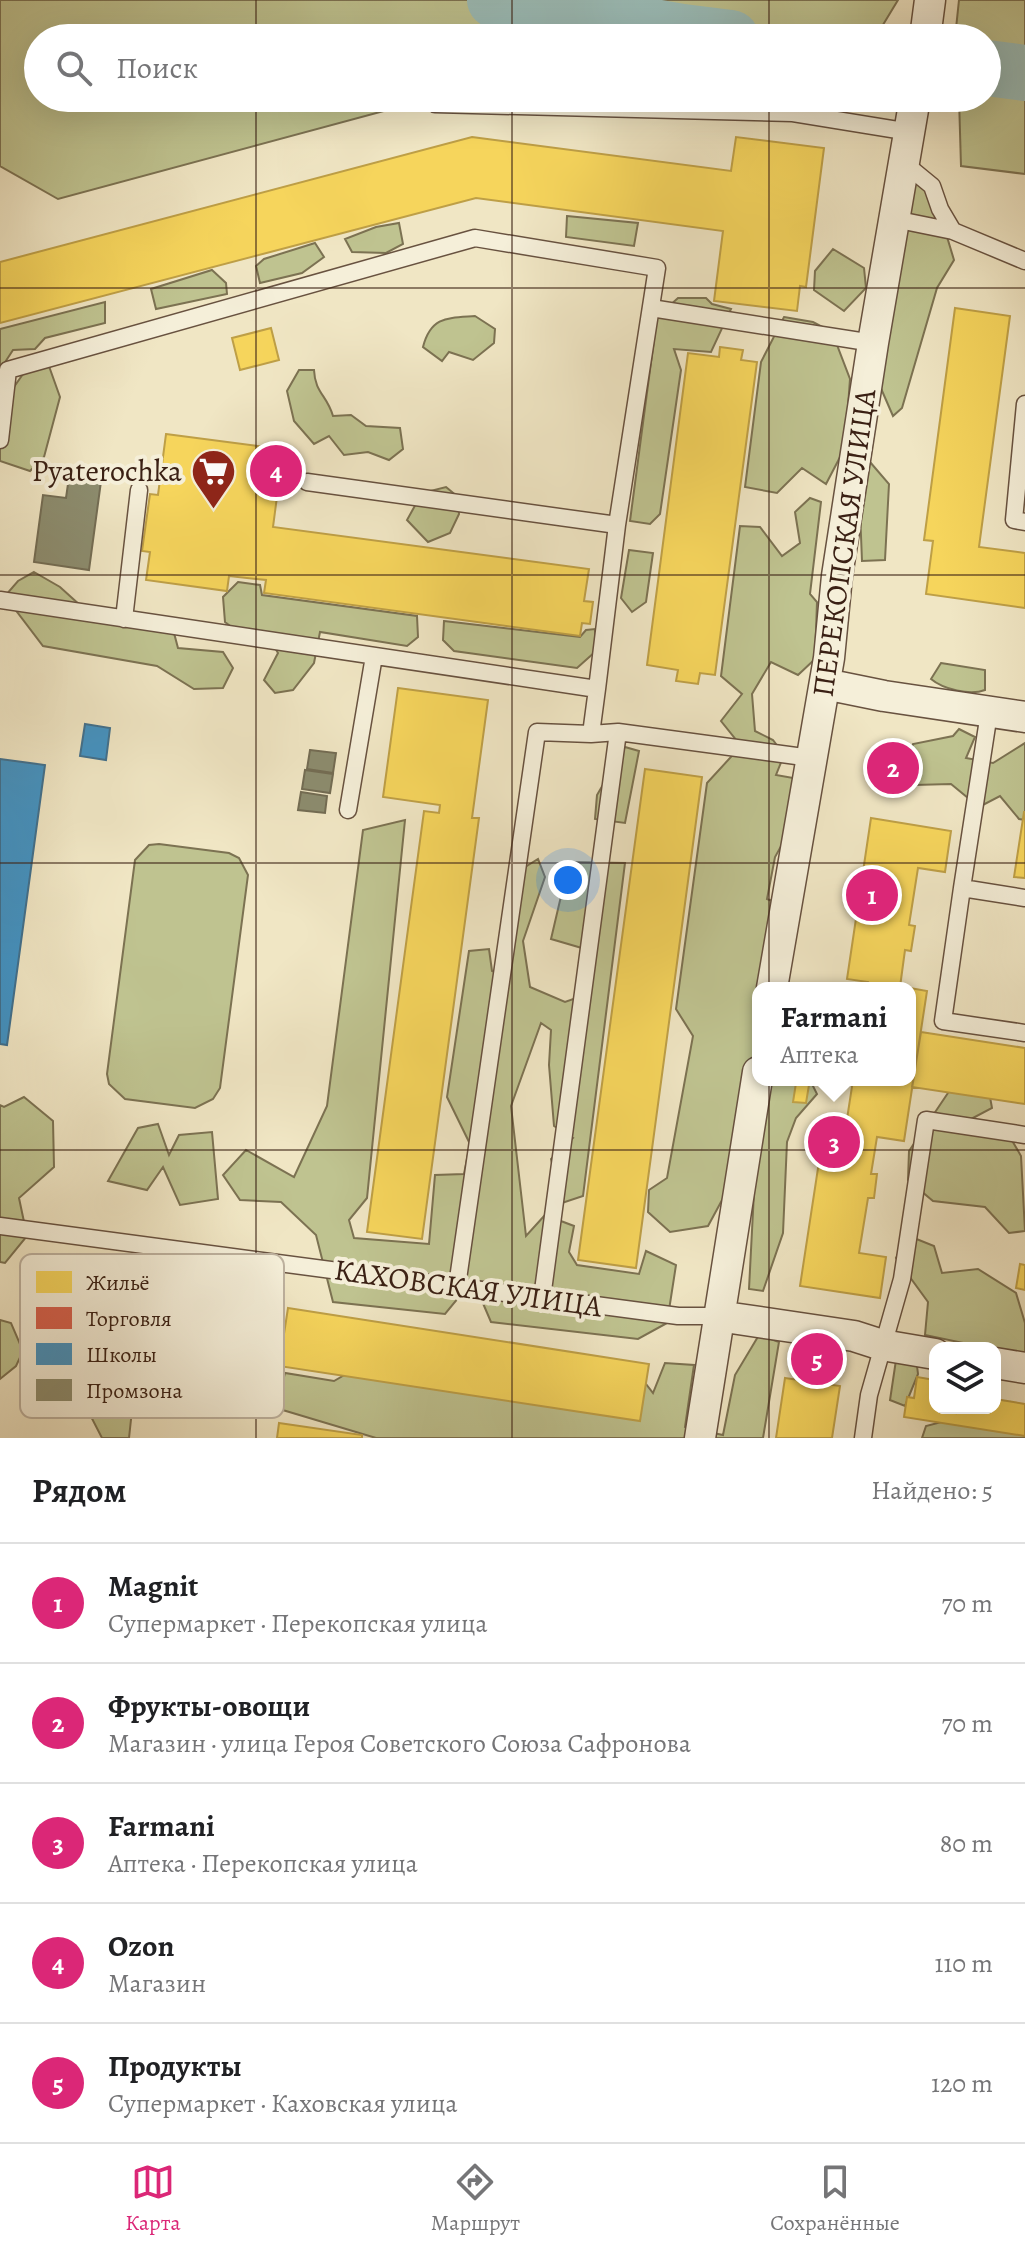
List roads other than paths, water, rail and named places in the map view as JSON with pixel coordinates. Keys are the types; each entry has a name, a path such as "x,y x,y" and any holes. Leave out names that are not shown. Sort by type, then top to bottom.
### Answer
{"street":[{"name":"ПЕРЕКОПСКАЯ УЛИЦА","path":"773,982 825,684 837,576 873,343 913,116"},
{"path":"825,684 1025,717"},
{"path":"700,1438 756,1086"},
{"name":"КАХОВСКАЯ УЛИЦА","path":"718,1316 854,1336 882,1345 929,1353"},
{"path":"1001,1364 1025,1368"}],"lane":[{"path":"753,112 913,116"},
{"path":"904,163 932,186 940,209 953,231"},
{"path":"894,219 953,231 1025,261"},
{"path":"0,440 8,370 475,238 657,268 617,525 591,734"},
{"path":"651,308 873,343"},
{"path":"1025,404 1014,520 1025,522"},
{"path":"307,482 617,525"},
{"path":"124,619 139,490"},
{"path":"0,600 597,689"},
{"path":"348,810 374,656"},
{"path":"989,713 943,1021 1025,1033"},
{"path":"457,1286 537,732 618,732 811,758"},
{"path":"542,1298 618,732"},
{"path":"962,888 1025,898"},
{"path":"863,1438 869,1395 902,1279 926,1120 1025,1135"},
{"name":"КАХОВСКАЯ УЛИЦА","path":"0,1226 213,1254"},
{"name":"КАХОВСКАЯ УЛИЦА","path":"284,1263 678,1316 718,1316"}],"waterway":[{"path":"495,0 636,24"},
{"path":"1001,70 1025,73"}],"place":[{"name":"Ozon","path":"276,471"},
{"name":"Pyaterochka","path":"213,510"},
{"name":"Фрукты-овощи","path":"893,768"},
{"name":"Magnit","path":"872,895"},
{"name":"Farmani","path":"834,1142"},
{"name":"Продукты","path":"817,1359"}]}
